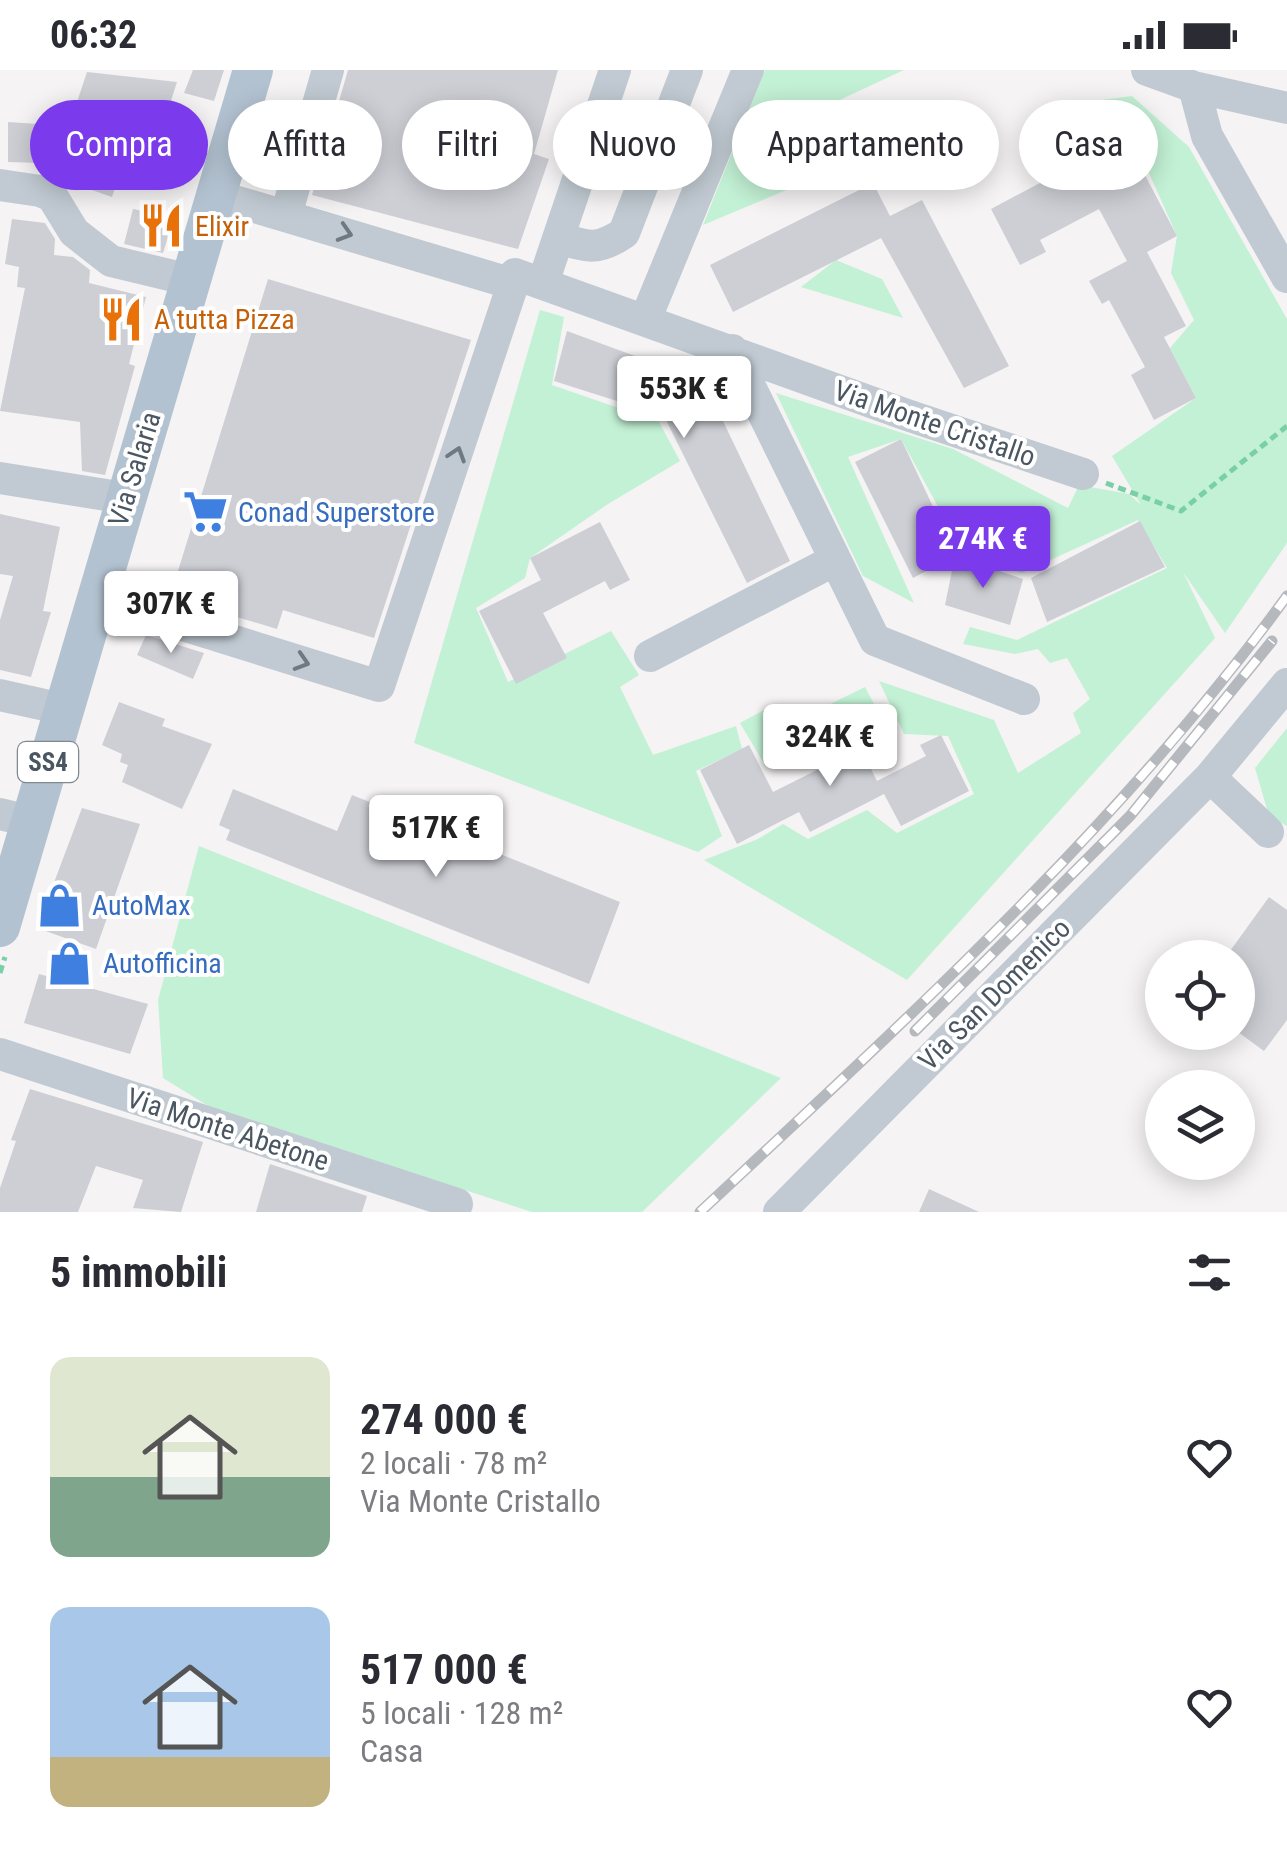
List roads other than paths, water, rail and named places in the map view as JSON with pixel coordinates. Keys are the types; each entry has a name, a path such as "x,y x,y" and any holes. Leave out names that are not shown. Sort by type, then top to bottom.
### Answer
{"main road":[{"name":"Via Salaria","path":"0,927 15,818 63,709 254,70"}],"street":[{"path":"286,215 328,70"},
{"path":"96,598 379,686 528,284 561,238 614,70"},
{"path":"674,100 686,70"},
{"path":"646,318 748,70"},
{"path":"1147,70 1194,87 1287,108"},
{"path":"1194,87 1207,136 1286,275"},
{"path":"712,141 718,144"},
{"path":"0,186 52,196 74,232 111,261 190,280"},
{"path":"561,238 591,249 607,244 624,233 640,190"},
{"name":"Via Monte Cristallo","path":"218,196 646,318 906,416 1093,478"},
{"path":"732,350 875,640 1024,699"},
{"path":"0,478 125,498"},
{"path":"650,656 836,560"},
{"name":"Via San Domenico","path":"779,1212 1210,777 1287,684"},
{"path":"0,695 63,709"},
{"path":"1210,777 1268,832"},
{"name":"Via Monte Abetone","path":"0,1054 457,1204"}],"railway":[{"path":"700,1212 933,993 1082,841 1222,681 1287,596"},
{"path":"915,1031 1130,816 1272,641"}],"place":[{"name":"Elixir","path":"162,226"},
{"name":"A tutta Pizza","path":"121,319"},
{"name":"Conad Superstore","path":"205,512"},
{"name":"AutoMax","path":"59,905"},
{"name":"Autofficina","path":"70,963"}]}
